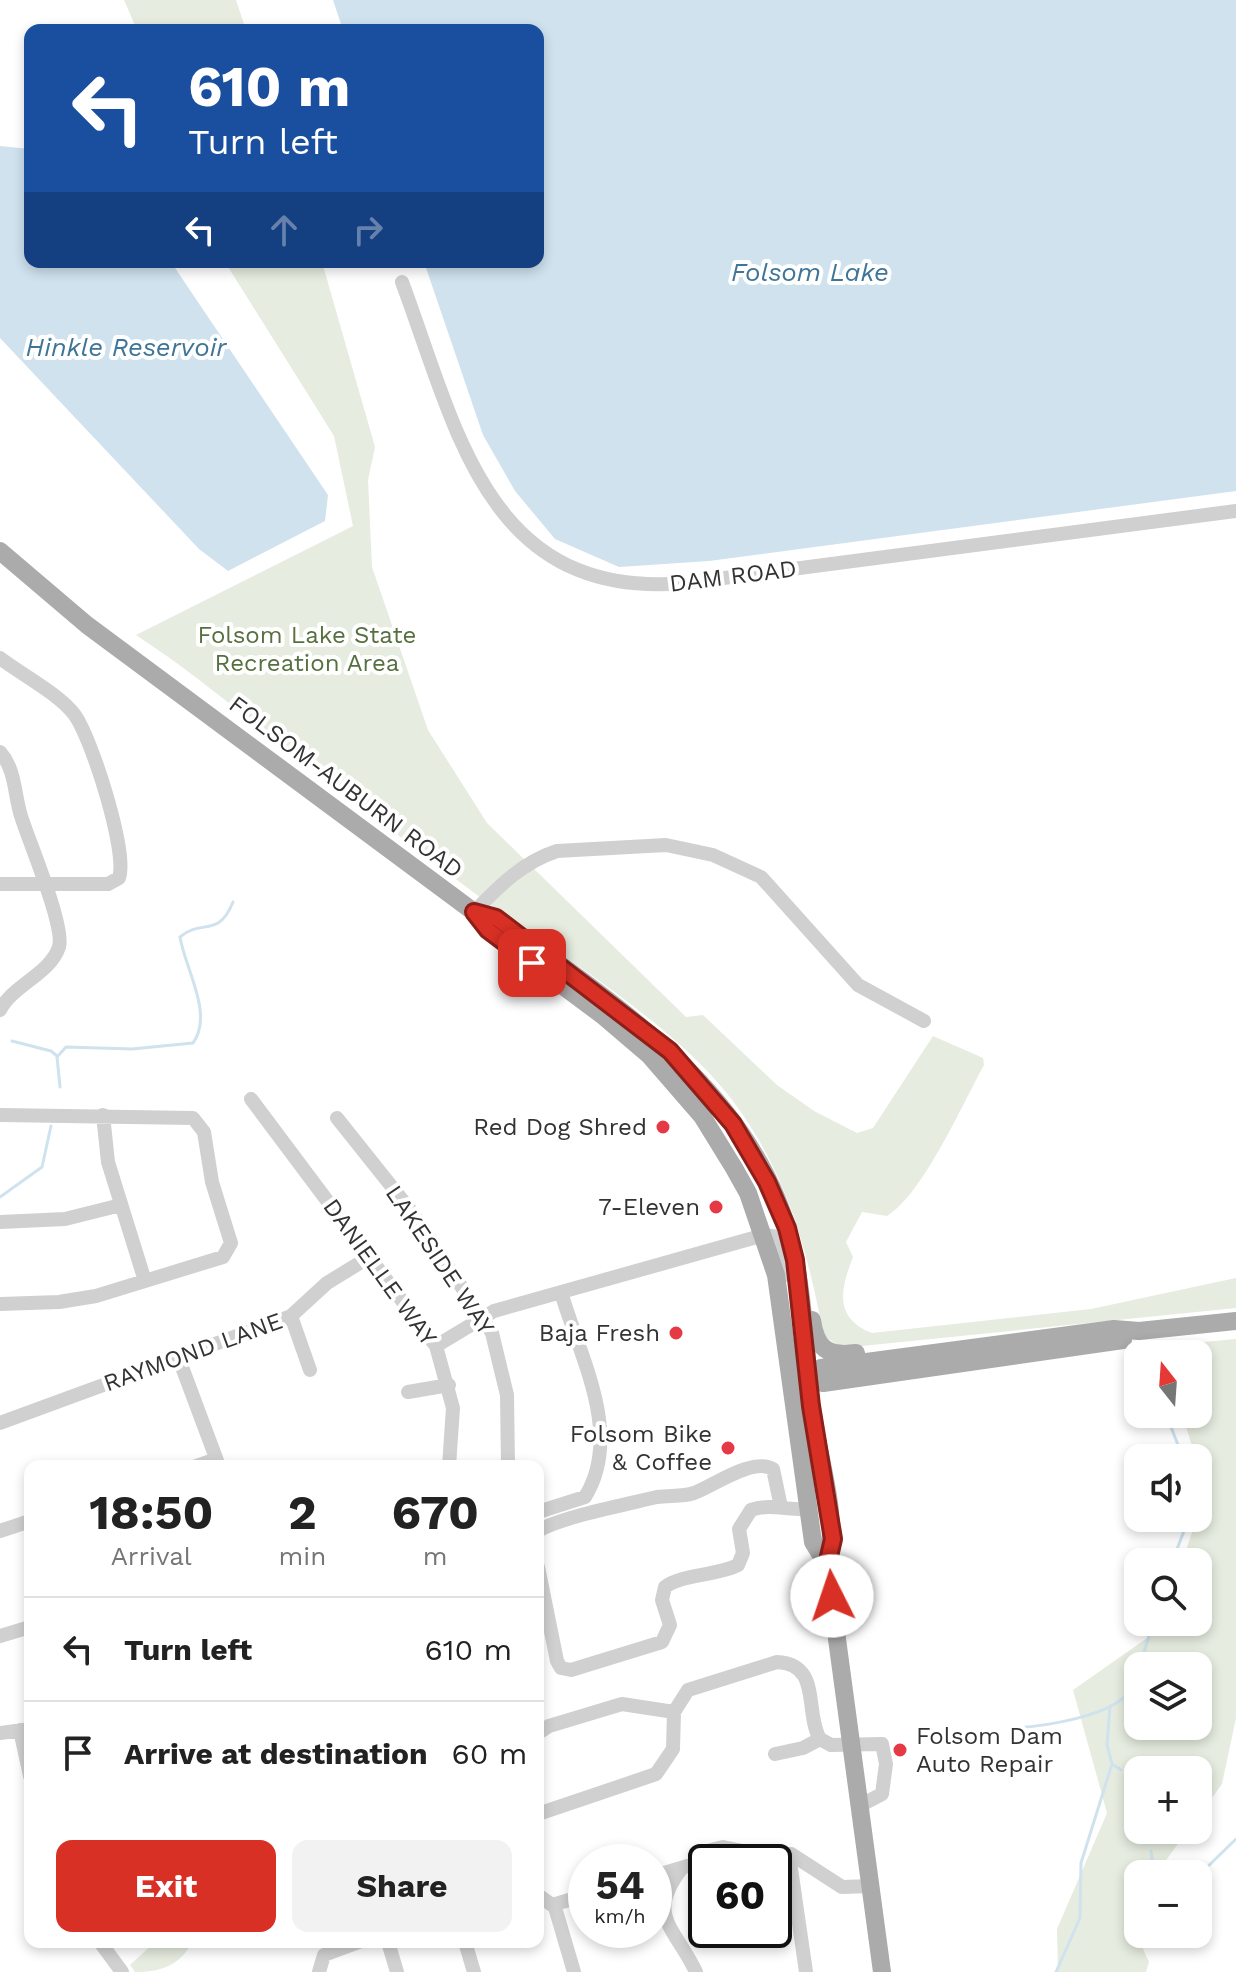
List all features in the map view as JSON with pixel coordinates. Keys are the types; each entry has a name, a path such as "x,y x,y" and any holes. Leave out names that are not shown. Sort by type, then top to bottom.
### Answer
{"main road":[{"name":"FOLSOM-AUBURN ROAD","path":"0,551 87,625 474,912 488,930 626,1034 682,1091 734,1168 764,1235 776,1275 801,1378 833,1539 827,1565 882,1972"},
{"name":"FOLSOM-AUBURN ROAD","path":"474,912 496,918 599,993 670,1051 699,1080 733,1124 767,1182 787,1228 799,1281 802,1309 801,1378 792,1408 813,1542 827,1565"},
{"path":"799,1281 809,1295 816,1341 825,1351 839,1355 901,1348 942,1350"},
{"path":"801,1378 821,1368 942,1350 1114,1329 1139,1331 1236,1321"},
{"path":"801,1378 823,1383 954,1365 1127,1339 1139,1331"}],"street":[{"name":"DAM ROAD","path":"402,282 466,454 484,490 509,522 540,549 602,578 637,585 686,583 1236,511"},
{"path":"0,658 76,716 118,836 121,873 115,882 0,884"},
{"path":"0,752 12,773 19,811 57,923 59,946 54,956 13,993 0,1010"},
{"path":"474,912 505,879 542,856 557,851 666,845 713,855 761,877 858,985 924,1021"},
{"name":"DANIELLE WAY","path":"251,1099 436,1346 449,1385 454,1431 450,1460"},
{"path":"0,1115 184,1115 200,1124 231,1243 229,1251 221,1258 77,1300 0,1304"},
{"path":"103,1115 105,1148 145,1281"},
{"name":"LAKESIDE WAY","path":"337,1118 412,1212 484,1318 504,1372 510,1422 508,1460"},
{"path":"0,1222 65,1219 121,1205"},
{"path":"436,1346 494,1311 764,1235 778,1237 793,1293 802,1309"},
{"name":"RAYMOND LANE","path":"0,1423 291,1316 327,1283 371,1256"},
{"path":"544,1510 585,1497 596,1479 599,1419 561,1292"},
{"path":"291,1316 310,1370"},
{"path":"179,1359 217,1460"},
{"path":"408,1392 449,1385"},
{"path":"544,1529 661,1496 685,1495 708,1488 725,1476 764,1465 773,1469 781,1507"},
{"path":"544,1597 561,1668 571,1670 662,1642 669,1630 662,1600 665,1587 674,1581 697,1578 738,1565 743,1553 739,1529 746,1515 765,1506 808,1504"},
{"path":"0,1531 24,1523"},
{"path":"0,1636 24,1629"},
{"path":"544,1812 656,1774 673,1749 674,1712 684,1694 695,1686 785,1662 805,1676 820,1739 831,1745 882,1744 886,1764 882,1794 861,1805"},
{"path":"544,1729 622,1704 674,1712"},
{"path":"0,1733 24,1729"},
{"path":"775,1754 803,1748 820,1739"},
{"path":"792,1857 842,1887 872,1886"},
{"path":"672,1871 688,1865"},
{"path":"682,1868 665,1892 662,1906 666,1922 696,1972"},
{"path":"792,1876 806,1972"},
{"path":"544,1898 554,1904 574,1972"},
{"path":"554,1904 568,1900"},
{"path":"104,1948 122,1972"},
{"path":"319,1972 324,1955 343,1948"},
{"path":"390,1948 397,1972"},
{"path":"467,1948 474,1972"}],"green space":[{"path":"124,0 236,0 244,24 134,24"},
{"name":"Folsom Lake State Recreation Area","path":"229,268 324,268 375,447 368,480 372,567 428,730 487,823 686,1017 703,1015 777,1085 814,1111 857,1133 873,1128 933,1036 983,1058 984,1065 953,1125 914,1189 887,1216 862,1212 846,1242 853,1257 845,1281 843,1302 851,1319 872,1333 1091,1309 1236,1278 1236,1308 842,1348 824,1336 811,1276 785,1193 758,1139 717,1081 688,1052 620,996 481,898 193,675 136,635 353,526 334,436"},
{"path":"1236,1339 1236,1718 1222,1784 1212,1798 1212,1756 1124,1756 1124,1844 1178,1844 1166,1860 1124,1860 1124,1948 1142,1948 1149,1962 1146,1972 1058,1972 1057,1929 1107,1813 1073,1690 1124,1654 1124,1740 1212,1740 1212,1652 1127,1652 1150,1636 1212,1636 1212,1548 1187,1548 1192,1532 1212,1532 1212,1444 1191,1444 1186,1428 1212,1428 1212,1341"},
{"path":"148,1948 188,1948 175,1962 153,1971 135,1972 130,1965"}],"water":[{"name":"Folsom Lake","path":"333,0 1236,0 1236,491 709,561 619,567 555,539 515,491 483,435 426,268 544,268 544,24 341,24"},
{"name":"Hinkle Reservoir","path":"0,146 24,148 24,268 175,268 328,495 325,521 228,571 199,549 0,338"}],"waterway":[{"path":"60,1087 57,1057 66,1047 132,1049 193,1043 201,1019 180,937 215,924 233,902"},
{"path":"12,1041 51,1051 57,1056"},
{"path":"0,1197 42,1167 51,1126"},
{"path":"1171,1428 1178,1444"},
{"path":"1177,1548 1184,1532"},
{"path":"1144,1652 1149,1636"},
{"path":"1010,1728 1076,1719 1110,1707 1124,1697"},
{"path":"1110,1706 1107,1745 1112,1764 1121,1770"},
{"path":"1056,1972 1080,1918 1081,1863 1112,1764"},
{"path":"1212,1862 1236,1839"},
{"path":"1151,1851 1152,1860"}],"place":[{"name":"Red Dog Shred","path":"663,1127"},
{"name":"7-Eleven","path":"716,1207"},
{"name":"Baja Fresh","path":"676,1333"},
{"name":"Folsom Bike & Coffee","path":"728,1448"},
{"name":"Folsom Dam Auto Repair","path":"900,1750"}],"route":[{"path":"532,963 488,930 474,912 496,918 621,1010 670,1051 699,1080 733,1124 777,1201 791,1240 799,1281 811,1406 833,1539 827,1565 832,1596"}]}
